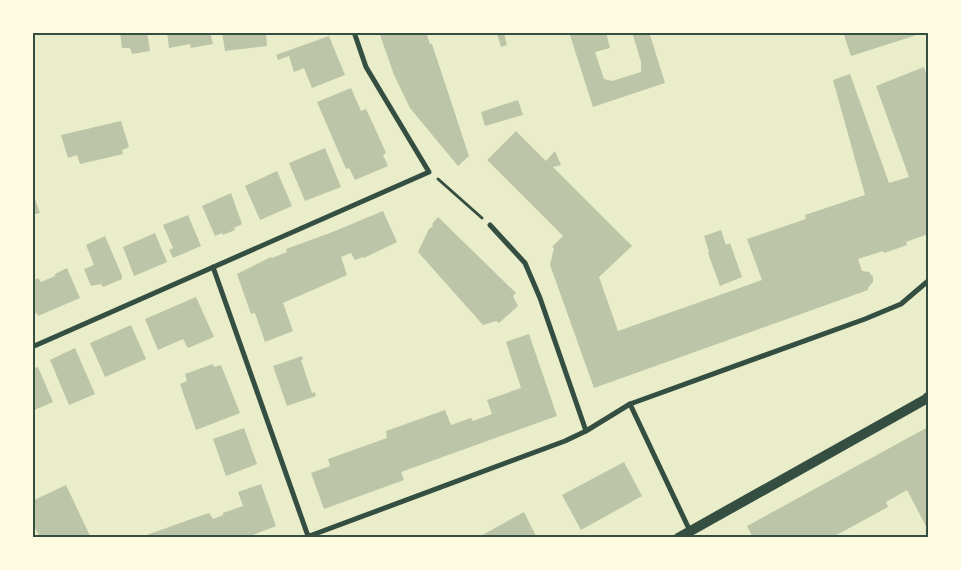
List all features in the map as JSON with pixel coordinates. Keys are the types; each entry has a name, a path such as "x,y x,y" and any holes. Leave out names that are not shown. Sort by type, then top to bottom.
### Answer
{"main road":[{"path":"678,538 928,398"}],"street":[{"path":"32,347 429,172 366,67 354,32"},
{"path":"490,225 524,264 540,298 586,432"},
{"path":"213,267 306,537 565,441 586,432 630,404 865,319 901,304 928,282"},
{"path":"630,404 690,531"}],"path":[{"path":"429,172 490,225"}],"building":[{"path":"120,32 147,32 150,51 132,54 130,48 122,48"},
{"path":"167,32 210,32 213,44 191,48 190,44 169,48"},
{"path":"222,32 266,32 267,46 225,51"},
{"path":"379,32 426,32 430,44 432,44 469,156 458,166 410,108 394,75"},
{"path":"504,32 507,45 501,47 497,34"},
{"path":"569,32 606,32 610,48 595,52 604,79 612,81 641,72 641,62 632,32 649,32 665,83 593,107"},
{"path":"851,32 923,33 851,56 844,35"},
{"path":"329,36 345,75 312,88 304,68 294,72 289,56 278,60 276,55"},
{"path":"924,67 928,80 928,234 906,242 907,245 858,259 862,271 869,272 873,277 873,282 868,290 594,388 550,265 554,248 552,247 563,236 487,160 516,131 546,161 555,151 561,165 553,167 632,246 599,277 618,331 762,280 747,239 806,219 805,215 865,195 833,80 850,74 889,183 909,177 876,86"},
{"path":"351,88 361,111 366,109 386,153 383,155 388,166 355,180 349,168 346,169 317,102"},
{"path":"518,100 523,115 485,126 481,112"},
{"path":"121,121 129,147 122,150 123,154 80,164 77,155 68,158 61,135"},
{"path":"325,148 341,187 305,201 289,163"},
{"path":"277,171 292,206 260,220 245,186"},
{"path":"32,191 40,213 32,215"},
{"path":"231,193 242,224 234,228 235,230 215,236 202,206"},
{"path":"383,211 397,242 364,258 355,260 351,253 341,257 347,275 283,303 293,331 265,342 255,313 251,314 237,274 271,257 287,252 286,249"},
{"path":"188,215 201,246 173,258 169,250 173,248 163,225"},
{"path":"438,217 516,293 513,296 518,306 499,323 496,321 483,325 418,252 429,229"},
{"path":"721,230 726,245 730,243 742,277 720,286 704,236"},
{"path":"155,233 167,262 134,276 123,247"},
{"path":"105,236 122,279 103,287 101,284 91,286 84,269 94,265 86,245"},
{"path":"67,268 80,298 38,316 37,313 32,315 32,281 38,278 41,282"},
{"path":"196,297 214,337 188,348 183,339 158,350 145,319"},
{"path":"131,325 146,359 105,377 90,343"},
{"path":"529,334 557,416 401,472 404,480 324,509 311,473 330,466 328,459 387,438 386,431 445,410 451,425 471,418 473,421 492,414 487,400 521,388 506,342"},
{"path":"75,348 95,394 69,405 50,360"},
{"path":"302,356 303,359 301,360 312,393 315,392 316,396 287,406 273,366"},
{"path":"213,364 214,367 221,365 240,413 196,430 180,384 187,381 185,374"},
{"path":"38,367 53,402 32,411 32,369"},
{"path":"928,427 928,530 907,490 886,502 888,507 831,538 753,538 747,526"},
{"path":"244,428 257,464 226,476 213,439"},
{"path":"624,462 642,496 581,530 562,495"},
{"path":"261,484 276,526 245,538 138,538 209,513 213,519 223,515 223,513 243,506 238,492"},
{"path":"66,485 91,538 40,538 32,522 32,501"},
{"path":"524,512 537,538 477,538"}]}
